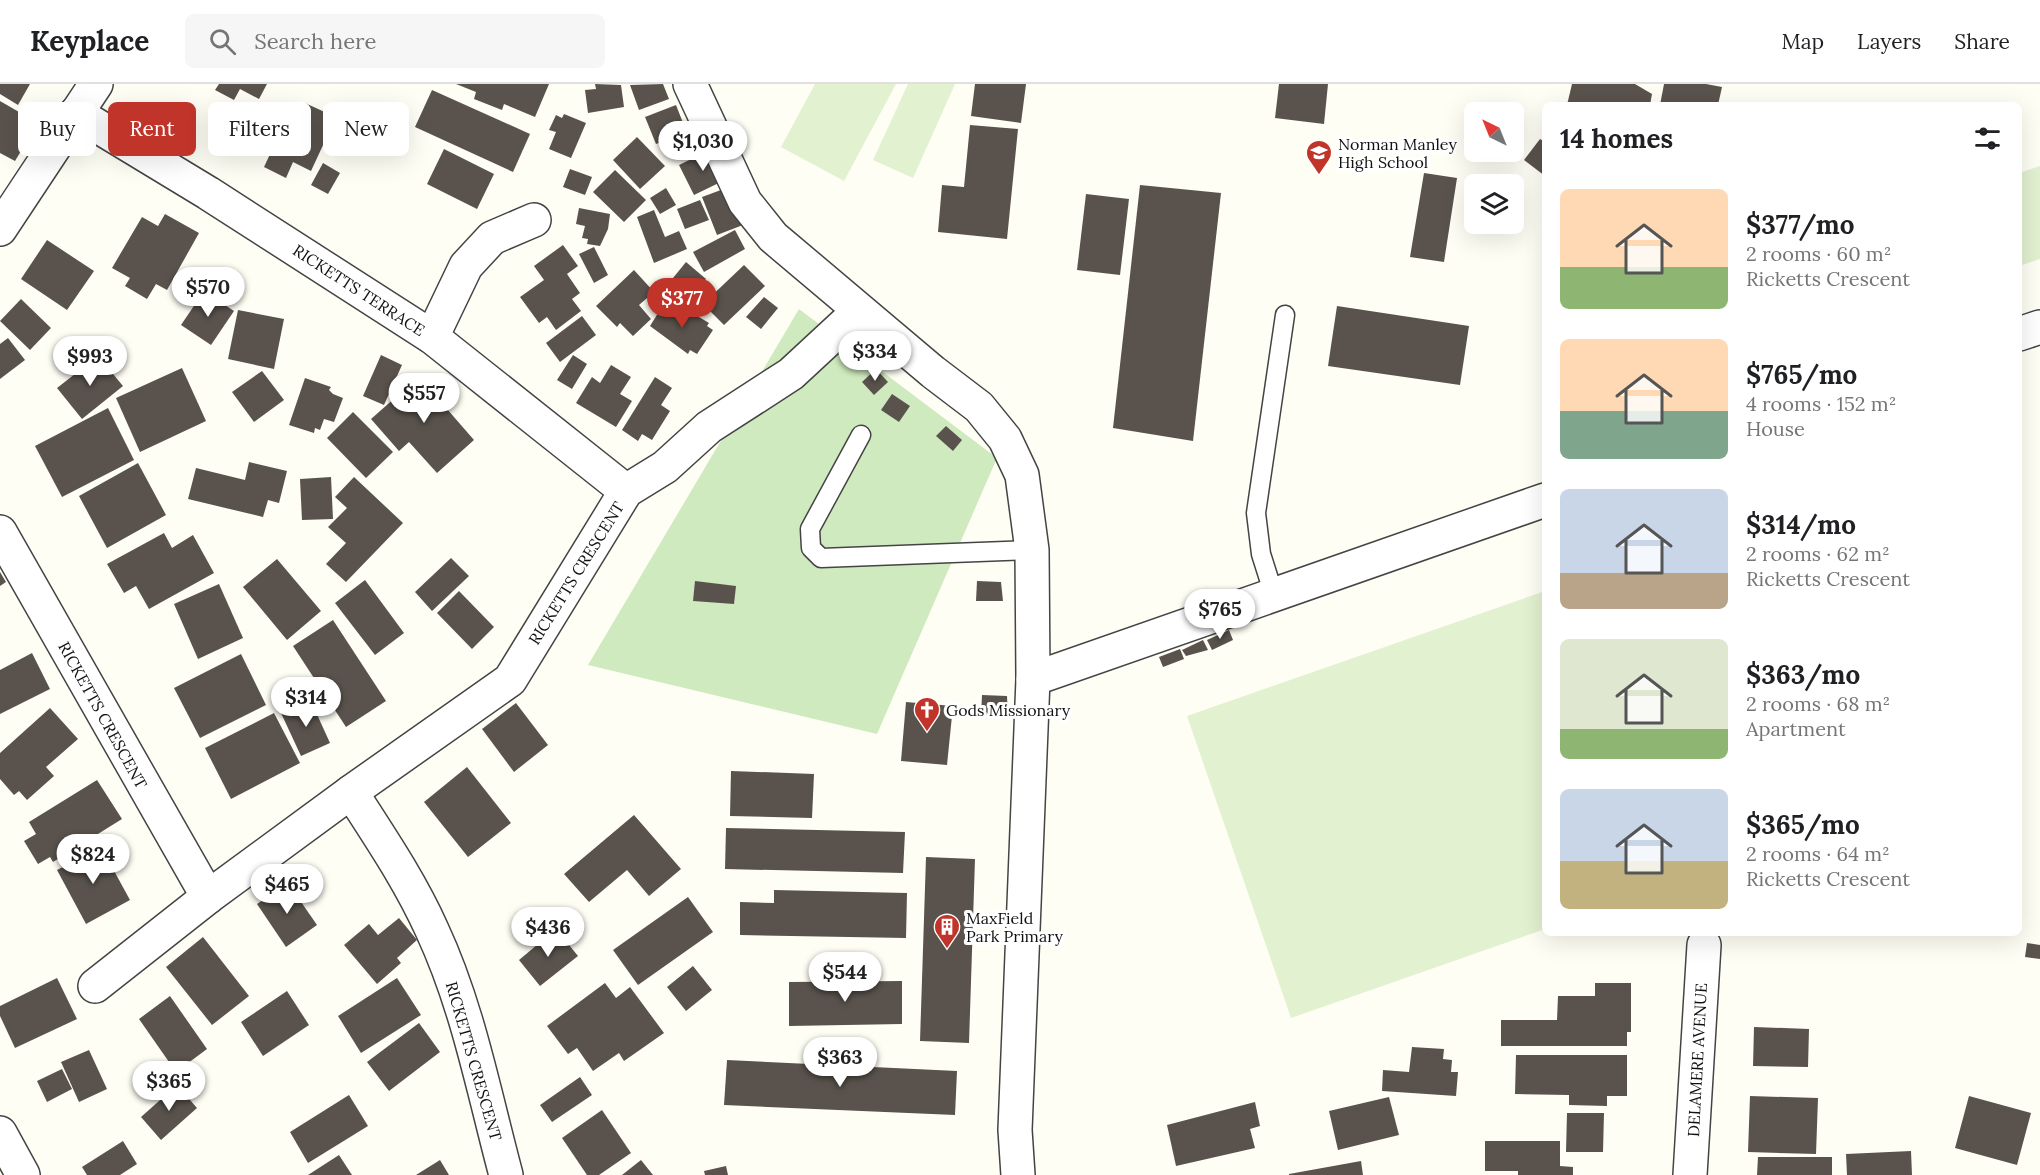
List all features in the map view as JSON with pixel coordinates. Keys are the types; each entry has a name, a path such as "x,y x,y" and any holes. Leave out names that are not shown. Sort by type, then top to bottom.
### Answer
{"street":[{"path":"84,102 96,84"},
{"path":"690,84 745,202 772,237 859,311 979,407 1005,439 1022,475 1032,550 1033,679 1015,1131 1017,1175"},
{"name":"RICKETTS TERRACE","path":"96,125 208,193 432,337 626,491"},
{"path":"0,230 48,156"},
{"path":"432,337 466,266 492,238 534,220"},
{"name":"RICKETTS CRESCENT","path":"95,986 207,897 510,680 626,491 665,467 709,427 791,374 859,311"},
{"path":"2022,333 2040,327"},
{"path":"1033,679 1542,501"},
{"name":"RICKETTS CRESCENT","path":"0,532 207,897"},
{"name":"RICKETTS CRESCENT","path":"351,792 397,863 433,930 460,1001 506,1175"},
{"name":"DELAMERE AVENUE","path":"1690,1175 1704,945"},
{"path":"0,1133 23,1175"}],"lane":[{"path":"1274,595 1261,554 1256,513 1285,315"},
{"path":"861,435 810,529 811,548 822,558 1032,550"}],"green space":[{"path":"815,84 896,84 844,181 781,147"},
{"path":"908,84 955,84 913,178 873,160"},
{"path":"2040,166 2040,259 2022,265 2022,172"},
{"path":"799,309 997,458 877,734 588,665"},
{"path":"1542,592 1542,930 1291,1018 1187,716"}],"building":[{"path":"0,84 30,84 18,105 0,94"},
{"path":"219,84 267,84 259,99 240,89 234,100 215,90"},
{"path":"456,84 549,84 535,117 504,104 502,110 474,99 476,92"},
{"path":"595,84 621,85 624,107 588,113 585,90 596,89"},
{"path":"663,84 669,99 639,110 630,85"},
{"path":"975,84 1026,84 1021,123 971,116"},
{"path":"1279,84 1328,84 1324,124 1275,118"},
{"path":"1572,84 1635,84 1652,94 1651,102 1568,102"},
{"path":"1664,84 1706,84 1722,87 1719,102 1661,102"},
{"path":"432,90 530,134 513,172 415,127"},
{"path":"0,101 18,111 18,156 15,161 0,153"},
{"path":"676,105 687,133 656,144 645,117"},
{"path":"311,106 323,111 323,145 311,171 293,162 286,178 264,167 269,156 311,156"},
{"path":"564,114 586,123 571,158 549,149 556,132 549,130 556,115 562,118"},
{"path":"970,125 1018,129 1007,239 938,232 942,185 964,187"},
{"path":"637,137 665,166 640,189 613,160"},
{"path":"1540,139 1542,140 1542,174 1524,160"},
{"path":"444,149 494,174 477,209 427,184"},
{"path":"712,149 727,179 694,195 679,165"},
{"path":"323,163 340,173 328,194 311,185"},
{"path":"570,169 592,177 585,195 563,187"},
{"path":"615,170 646,200 624,222 593,192"},
{"path":"1424,173 1457,178 1444,262 1410,257"},
{"path":"1140,185 1221,193 1193,441 1113,428"},
{"path":"729,187 743,225 717,235 702,197"},
{"path":"666,188 676,205 660,214 650,198"},
{"path":"1086,194 1129,199 1120,275 1077,270"},
{"path":"700,200 709,220 685,229 677,209"},
{"path":"579,208 610,214 608,229 600,246 587,244 588,239 582,238 585,226 576,224"},
{"path":"654,210 665,237 679,231 687,249 654,263 637,217"},
{"path":"165,214 199,233 167,290 156,284 147,299 125,286 130,278 112,268 142,217 158,226"},
{"path":"735,230 745,249 704,272 693,252"},
{"path":"47,240 94,271 67,310 21,279"},
{"path":"563,245 578,266 567,274 580,293 572,299 581,311 556,330 547,317 539,323 520,297 544,280 534,266"},
{"path":"594,247 608,275 594,283 579,254"},
{"path":"686,262 706,279 699,287 704,291 693,305 687,301 680,310 660,294"},
{"path":"744,265 765,286 724,325 703,304"},
{"path":"634,270 654,292 639,305 651,319 633,336 620,323 617,327 596,306"},
{"path":"204,291 234,311 211,345 181,325"},
{"path":"764,297 778,308 761,329 746,317"},
{"path":"21,299 51,328 30,350 0,321"},
{"path":"665,302 686,315 689,311 709,323 707,326 713,330 697,354 690,350 688,354 650,326"},
{"path":"1337,306 1469,326 1460,385 1328,366"},
{"path":"238,310 284,319 274,369 228,359"},
{"path":"582,316 596,335 560,362 546,343"},
{"path":"8,338 25,360 0,379 0,344"},
{"path":"854,341 865,352 857,361 846,350"},
{"path":"381,355 402,365 384,405 363,396"},
{"path":"573,355 587,364 572,389 557,380"},
{"path":"98,356 123,386 82,419 57,388"},
{"path":"611,365 631,377 620,394 632,401 616,427 576,403 592,377 600,383"},
{"path":"182,368 206,421 140,452 116,398"},
{"path":"876,369 888,382 874,395 862,382"},
{"path":"262,371 284,400 254,422 232,392"},
{"path":"422,374 450,406 447,409 474,440 437,473 409,442 399,451 371,419"},
{"path":"655,377 672,388 661,405 670,411 652,440 642,434 638,441 622,430"},
{"path":"305,378 331,387 329,390 333,394 343,398 334,422 324,419 320,430 315,428 314,433 289,425"},
{"path":"892,394 910,406 899,422 881,410"},
{"path":"108,408 134,460 62,497 35,446"},
{"path":"353,412 393,452 366,478 327,438"},
{"path":"946,426 962,440 953,451 936,436"},
{"path":"249,462 287,471 279,503 268,500 263,517 188,499 196,468 245,480"},
{"path":"138,463 166,515 107,548 79,496"},
{"path":"331,477 333,519 302,520 300,479"},
{"path":"354,477 403,523 346,582 326,564 346,543 328,527 347,508 335,497"},
{"path":"164,533 172,548 193,535 214,573 149,609 136,586 124,593 107,564"},
{"path":"451,558 469,576 432,611 415,592"},
{"path":"277,559 321,611 287,640 243,587"},
{"path":"0,572 6,582 0,586"},
{"path":"365,580 404,633 375,655 335,603"},
{"path":"695,581 736,586 734,604 693,601"},
{"path":"977,581 1001,582 1003,601 976,601"},
{"path":"219,584 243,638 198,659 174,604"},
{"path":"459,591 494,627 472,649 437,613"},
{"path":"333,620 386,701 346,727 293,646"},
{"path":"1229,630 1233,640 1212,650 1207,640"},
{"path":"1203,640 1208,650 1186,656 1182,650"},
{"path":"1180,649 1184,659 1163,667 1159,657"},
{"path":"32,653 50,689 0,714 0,670"},
{"path":"241,654 266,705 200,738 174,688"},
{"path":"982,695 1007,696 1008,716 981,715"},
{"path":"310,699 330,743 301,756 281,713"},
{"name":"Gods Missionary","path":"906,702 953,706 947,765 901,761"},
{"path":"516,703 548,745 514,772 482,729"},
{"path":"50,708 78,739 46,767 54,776 27,800 19,791 14,795 0,779 0,753"},
{"path":"274,713 300,763 231,799 205,748"},
{"path":"467,767 511,823 468,857 424,802"},
{"path":"731,771 814,774 812,818 730,816"},
{"path":"97,780 122,819 53,862 50,857 38,864 24,841 36,834 29,822"},
{"path":"634,815 681,869 649,896 627,870 589,902 564,874"},
{"path":"726,828 905,832 903,873 725,869"},
{"path":"101,847 130,900 86,924 57,870"},
{"name":"MaxField Park Primary","path":"926,857 975,859 969,1043 920,1041"},
{"path":"288,883 317,925 286,947 257,904"},
{"path":"774,890 907,893 906,938 740,935 740,902 774,903"},
{"path":"688,897 713,932 638,985 613,950"},
{"path":"399,918 417,940 397,958 401,963 377,984 344,945 369,924 378,935"},
{"path":"556,929 578,956 540,986 519,960"},
{"path":"203,937 249,996 212,1025 166,967"},
{"path":"2027,943 2040,945 2040,959 2025,957"},
{"path":"693,966 712,990 686,1011 667,987"},
{"path":"57,978 77,1019 15,1048 0,1016 0,1006"},
{"path":"397,978 421,1015 361,1053 338,1016"},
{"path":"902,981 902,1024 789,1026 789,982"},
{"path":"605,983 616,998 630,987 664,1033 624,1061 619,1053 593,1071 577,1048 568,1054 547,1026"},
{"path":"1595,983 1631,983 1631,1032 1627,1032 1627,1046 1501,1046 1501,1020 1557,1020 1558,996 1595,996"},
{"path":"287,991 309,1025 263,1056 241,1022"},
{"path":"170,996 207,1049 176,1072 139,1019"},
{"path":"419,1023 440,1052 389,1091 367,1062"},
{"path":"1754,1027 1809,1029 1808,1067 1753,1066"},
{"path":"1412,1047 1444,1049 1443,1059 1452,1060 1451,1072 1458,1072 1456,1096 1382,1091 1383,1070 1409,1072"},
{"path":"89,1050 107,1089 79,1102 61,1062"},
{"path":"1516,1055 1627,1055 1627,1096 1607,1096 1607,1106 1569,1105 1569,1095 1515,1094"},
{"path":"727,1060 957,1071 955,1115 724,1105"},
{"path":"62,1069 72,1089 47,1102 37,1081"},
{"path":"580,1077 592,1095 552,1122 540,1105"},
{"path":"177,1085 197,1108 161,1140 141,1117"},
{"path":"349,1095 368,1126 308,1163 290,1132"},
{"path":"1750,1096 1818,1098 1816,1154 1748,1152"},
{"path":"1969,1096 2031,1113 2017,1165 1955,1148"},
{"path":"1389,1097 1399,1135 1338,1150 1329,1111"},
{"path":"1255,1102 1260,1126 1250,1129 1255,1148 1176,1166 1167,1125"},
{"path":"602,1110 631,1153 599,1175 587,1175 562,1138"},
{"path":"1567,1113 1604,1113 1603,1152 1566,1152"},
{"path":"123,1141 137,1164 120,1175 87,1175 82,1167"},
{"path":"1485,1141 1560,1141 1560,1166 1573,1167 1573,1175 1518,1175 1518,1171 1485,1171"},
{"path":"1911,1151 1912,1175 1847,1175 1846,1154"},
{"path":"339,1155 352,1175 308,1175"},
{"path":"1758,1157 1832,1157 1832,1175 1757,1175"},
{"path":"440,1160 449,1175 416,1175"},
{"path":"641,1160 653,1175 622,1175"},
{"path":"1361,1161 1363,1175 1289,1175 1289,1174"},
{"path":"726,1166 728,1175 705,1175 704,1171"}],"place":[{"name":"Norman Manley High School","path":"1319,176"},
{"name":"Gods Missionary","path":"927,733"},
{"name":"MaxField Park Primary","path":"947,950"}]}
